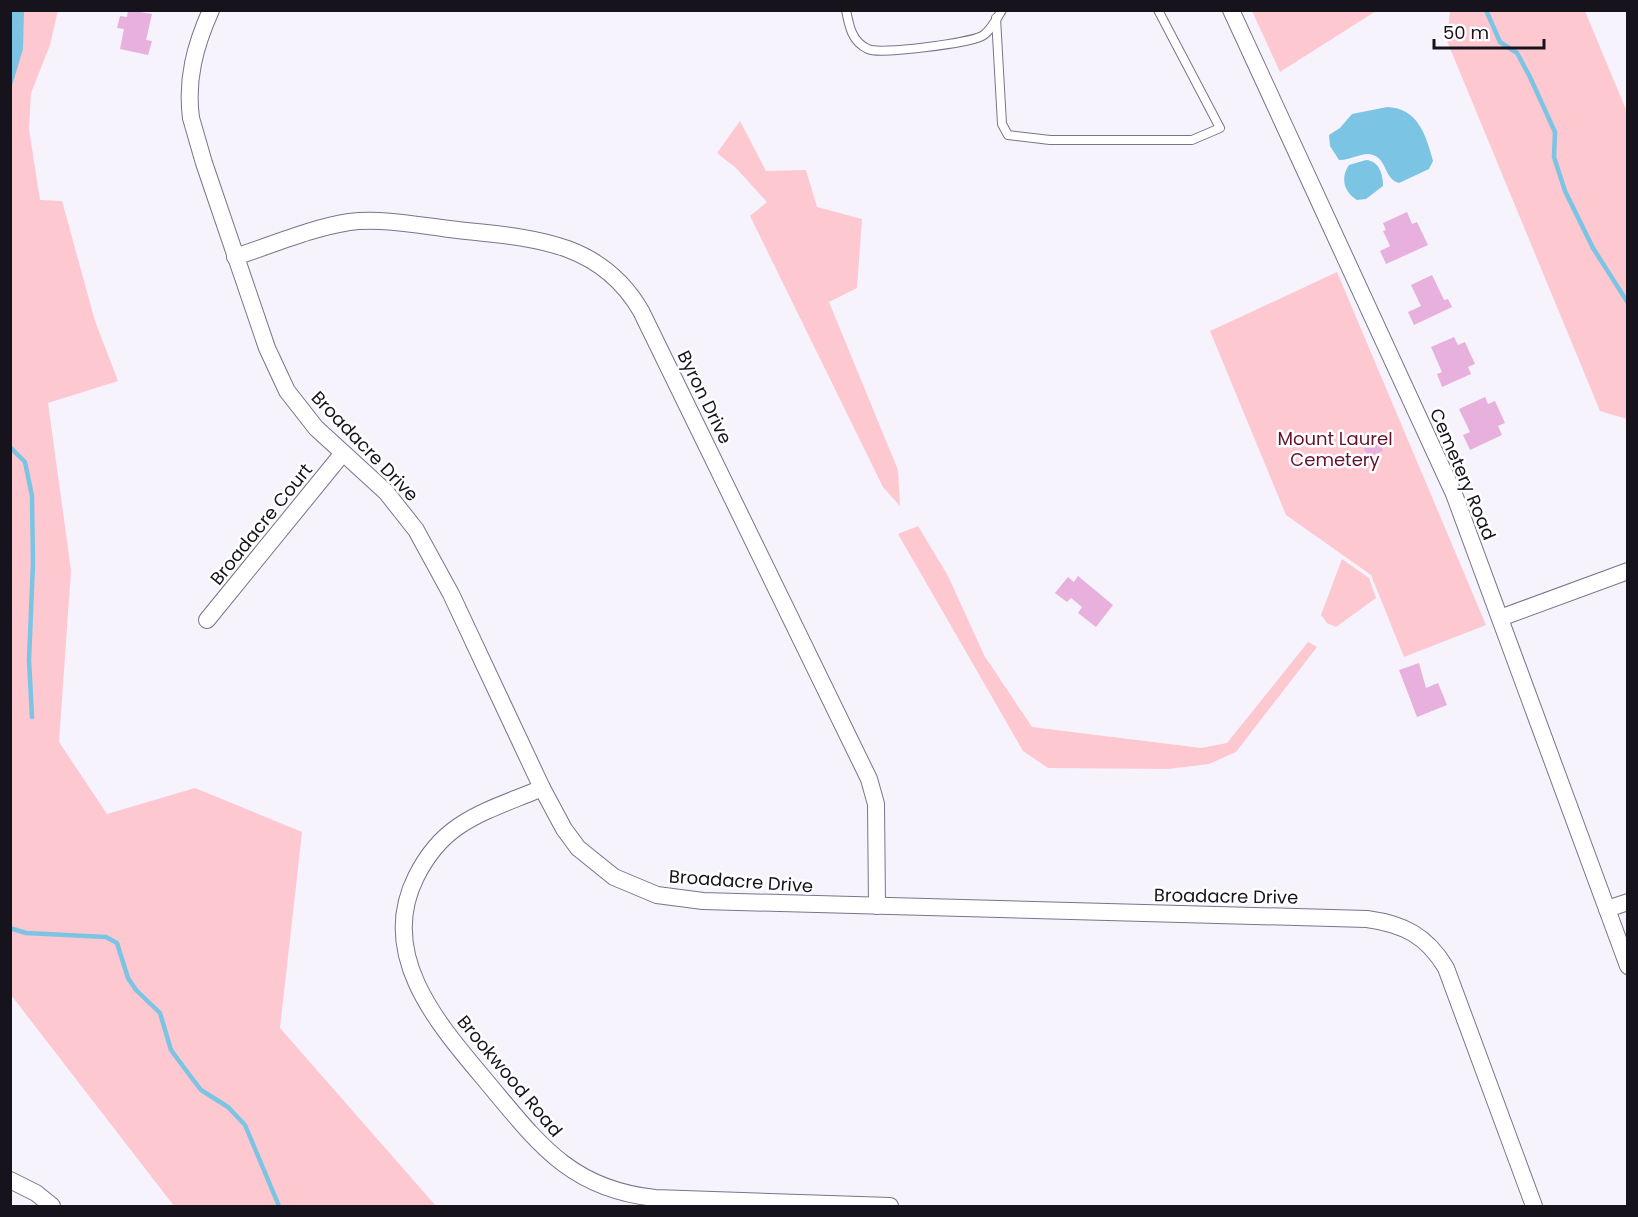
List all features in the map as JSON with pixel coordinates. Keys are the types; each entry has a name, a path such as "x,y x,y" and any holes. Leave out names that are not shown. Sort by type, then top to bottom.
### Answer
{"street":[{"name":"Broadacre Drive","path":"211,10 195,51 188,95 197,140 267,348 287,391 316,428 386,492 416,530 451,594 542,788 578,848 595,864 635,888 680,899 714,902 1367,919 1407,928 1423,938 1437,952 1446,968 1534,1206"},
{"name":"Cemetery Road","path":"1231,10 1454,494 1628,966"},
{"name":"Byron Drive","path":"235,257 331,226 350,222 388,222 545,240 585,256 618,280 641,311 869,779 876,804 877,906"},
{"name":"Broadacre Court","path":"207,620 343,453"},
{"path":"1500,618 1628,571"},
{"name":"Brookwood Road","path":"542,788 458,827 444,838 420,869 405,905 402,926 404,946 417,985 438,1021 510,1110 555,1159 573,1172 592,1183 634,1196 767,1205 890,1206"},
{"path":"1607,909 1628,902"},
{"path":"10,1180 36,1193 52,1206"}],"lane":[{"path":"846,10 850,30 857,42 877,52 983,36 999,14"},
{"path":"999,14 1002,124 1008,135 1050,140 1192,140 1220,128 1158,10"}],"green space":[{"path":"58,10 50,45 31,93 29,129 40,200 62,201 95,321 118,381 48,403 71,570 59,742 107,814 195,788 302,832 280,1028 436,1206 174,1206 11,995 10,11"},
{"path":"1252,11 1376,11 1280,72"},
{"path":"1450,11 1585,11 1627,112 1627,419 1600,411 1447,41"},
{"path":"740,121 766,171 806,170 817,207 862,219 857,288 829,302 898,470 900,506 883,487 750,216 767,202 736,168 717,153"},
{"name":"Mount Laurel Cemetery","path":"1337,272 1486,625 1404,657 1371,575 1286,515 1210,331"},
{"path":"918,526 948,576 984,655 1032,727 1201,748 1227,743 1308,642 1317,647 1236,752 1209,764 1168,769 1048,768 1023,751 898,534"},
{"path":"1342,559 1369,578 1376,598 1336,627 1327,623 1321,615"}],"water":[{"path":"11,10 24,11 23,49 11,89"},
{"path":"1387,107 1406,112 1419,125 1433,161 1429,169 1399,183 1391,178 1378,157 1365,154 1339,160 1330,146 1329,135 1340,128 1352,114"},
{"path":"1366,160 1374,163 1379,169 1383,186 1366,199 1357,200 1346,189 1344,180 1346,170 1349,165"}],"building":[{"path":"128,10 152,14 146,40 152,41 148,55 120,49 124,29 117,28 120,16 127,17"},
{"path":"1407,212 1412,224 1417,222 1428,245 1386,264 1380,251 1390,246 1383,231 1386,230 1383,223"},
{"path":"1432,275 1444,300 1448,299 1452,307 1414,325 1408,312 1421,306 1411,285"},
{"path":"1454,337 1458,345 1465,342 1475,364 1468,367 1471,374 1442,387 1437,374 1442,372 1431,347"},
{"path":"1485,397 1488,404 1495,401 1505,423 1498,426 1502,435 1470,450 1463,435 1470,432 1459,409"},
{"path":"1379,441 1383,451 1368,457 1363,447"},
{"path":"1078,576 1113,605 1096,627 1078,613 1082,607 1071,598 1067,602 1055,593 1068,577 1074,582"},
{"path":"1419,663 1426,688 1438,683 1447,705 1417,717 1399,670"}],"waterway":[{"path":"1486,10 1500,42 1517,53 1529,75 1555,132 1554,157 1565,191 1593,248 1628,303"},
{"path":"10,447 25,462 32,496 33,563 29,660 32,717"},
{"path":"10,928 26,933 106,937 117,943 128,978 136,990 160,1013 171,1050 201,1090 228,1107 245,1125 279,1206"}]}
